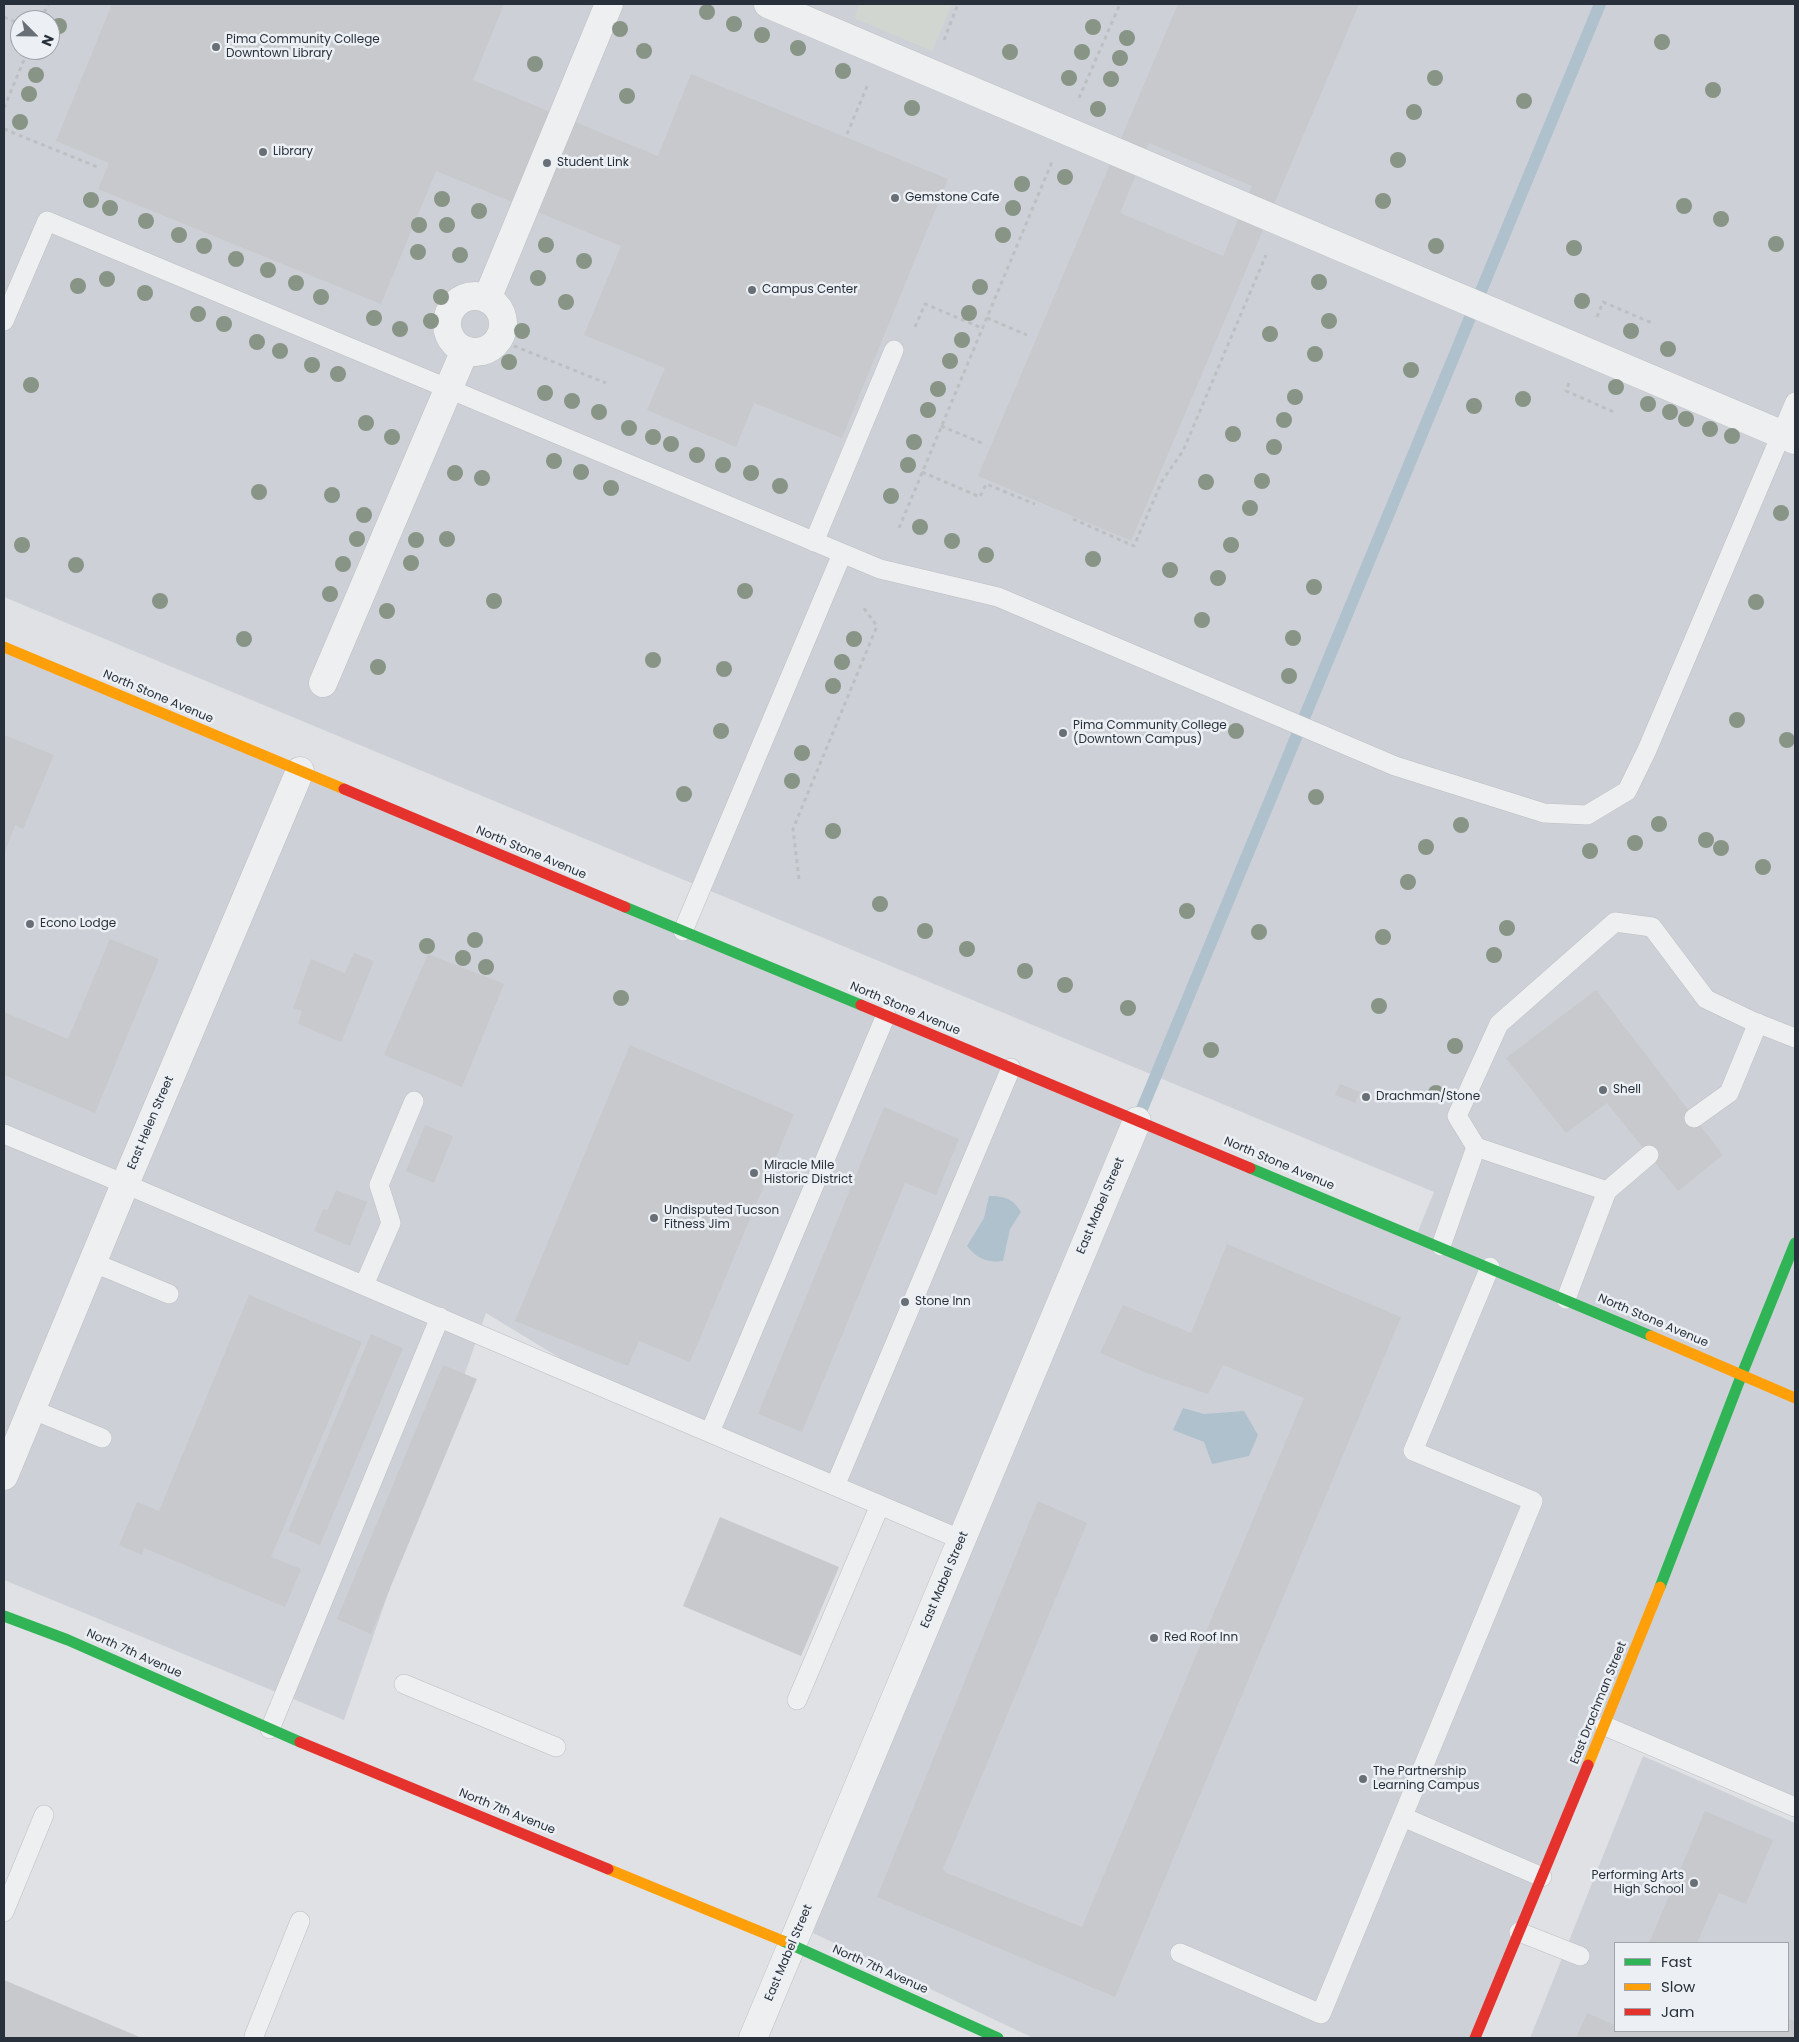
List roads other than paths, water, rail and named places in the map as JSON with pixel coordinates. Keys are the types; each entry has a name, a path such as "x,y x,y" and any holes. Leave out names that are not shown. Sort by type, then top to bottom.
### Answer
{"main road":[{"name":"North Stone Avenue","path":"4,647 683,932 1441,1246 1795,1398"},
{"name":"East Drachman Street","path":"1475,2038 1605,1726 1795,1242"},
{"name":"North 7th Avenue","path":"4,1616 68,1640 270,1730 792,1945 998,2038"}],"street":[{"path":"487,299 609,4"},
{"path":"768,4 1788,437"},
{"path":"470,296 487,299 495,304 501,312 503,330 499,340 484,351 475,353 465,350 451,340 447,322 449,313 461,300 470,296"},
{"path":"323,683 465,350"},
{"name":"East Helen Street","path":"4,1476 92,1262 300,771"},
{"name":"East Mabel Street","path":"754,2038 1137,1121"}],"lane":[{"path":"4,321 47,221 880,569 998,597 1395,766 1544,813 1587,815 1627,791 1788,437 1795,402"},
{"path":"814,542 894,350"},
{"path":"683,932 842,554"},
{"path":"1607,1191 1476,1147 1457,1116 1499,1024 1615,922 1652,927 1706,998 1795,1038"},
{"path":"710,1432 886,1015"},
{"path":"1694,1118 1729,1093 1758,1023"},
{"path":"834,1486 1011,1068"},
{"path":"364,1285 391,1223 379,1185 414,1101"},
{"path":"4,1134 440,1317 962,1540"},
{"path":"1441,1246 1476,1147"},
{"path":"1566,1299 1607,1191 1649,1155"},
{"path":"92,1262 169,1294"},
{"path":"1180,1953 1321,2014 1533,1501 1413,1451 1490,1267"},
{"path":"270,1730 440,1317"},
{"path":"32,1409 102,1438"},
{"path":"797,1700 880,1505"},
{"path":"404,1684 556,1747"},
{"path":"1605,1726 1795,1807"},
{"path":"4,1912 44,1815"},
{"path":"1402,1817 1542,1877"},
{"path":"254,2036 300,1921"},
{"path":"1519,1932 1580,1956"}],"water":[{"path":"989,1196 1011,1201 1021,1212 1010,1229 1003,1261 982,1259 967,1246 984,1218"},
{"path":"1183,1408 1204,1414 1244,1411 1258,1435 1249,1456 1212,1464 1204,1442 1173,1430"}],"waterway":[{"path":"1137,1121 1600,4"}],"place":[{"name":"Pima Community College Downtown Library","path":"216,47"},
{"name":"Library","path":"263,152"},
{"name":"Student Link","path":"547,163"},
{"name":"Gemstone Cafe","path":"895,198"},
{"name":"Campus Center","path":"752,290"},
{"name":"Pima Community College (Downtown Campus)","path":"1063,733"},
{"name":"Econo Lodge","path":"30,924"},
{"name":"Shell","path":"1603,1090"},
{"name":"Drachman/Stone","path":"1366,1097"},
{"name":"Miracle Mile Historic District","path":"754,1173"},
{"name":"Undisputed Tucson Fitness Jim","path":"654,1218"},
{"name":"Stone Inn","path":"905,1302"},
{"name":"Red Roof Inn","path":"1154,1638"},
{"name":"The Partnership Learning Campus","path":"1363,1779"},
{"name":"Performing Arts High School","path":"1694,1883"}]}
